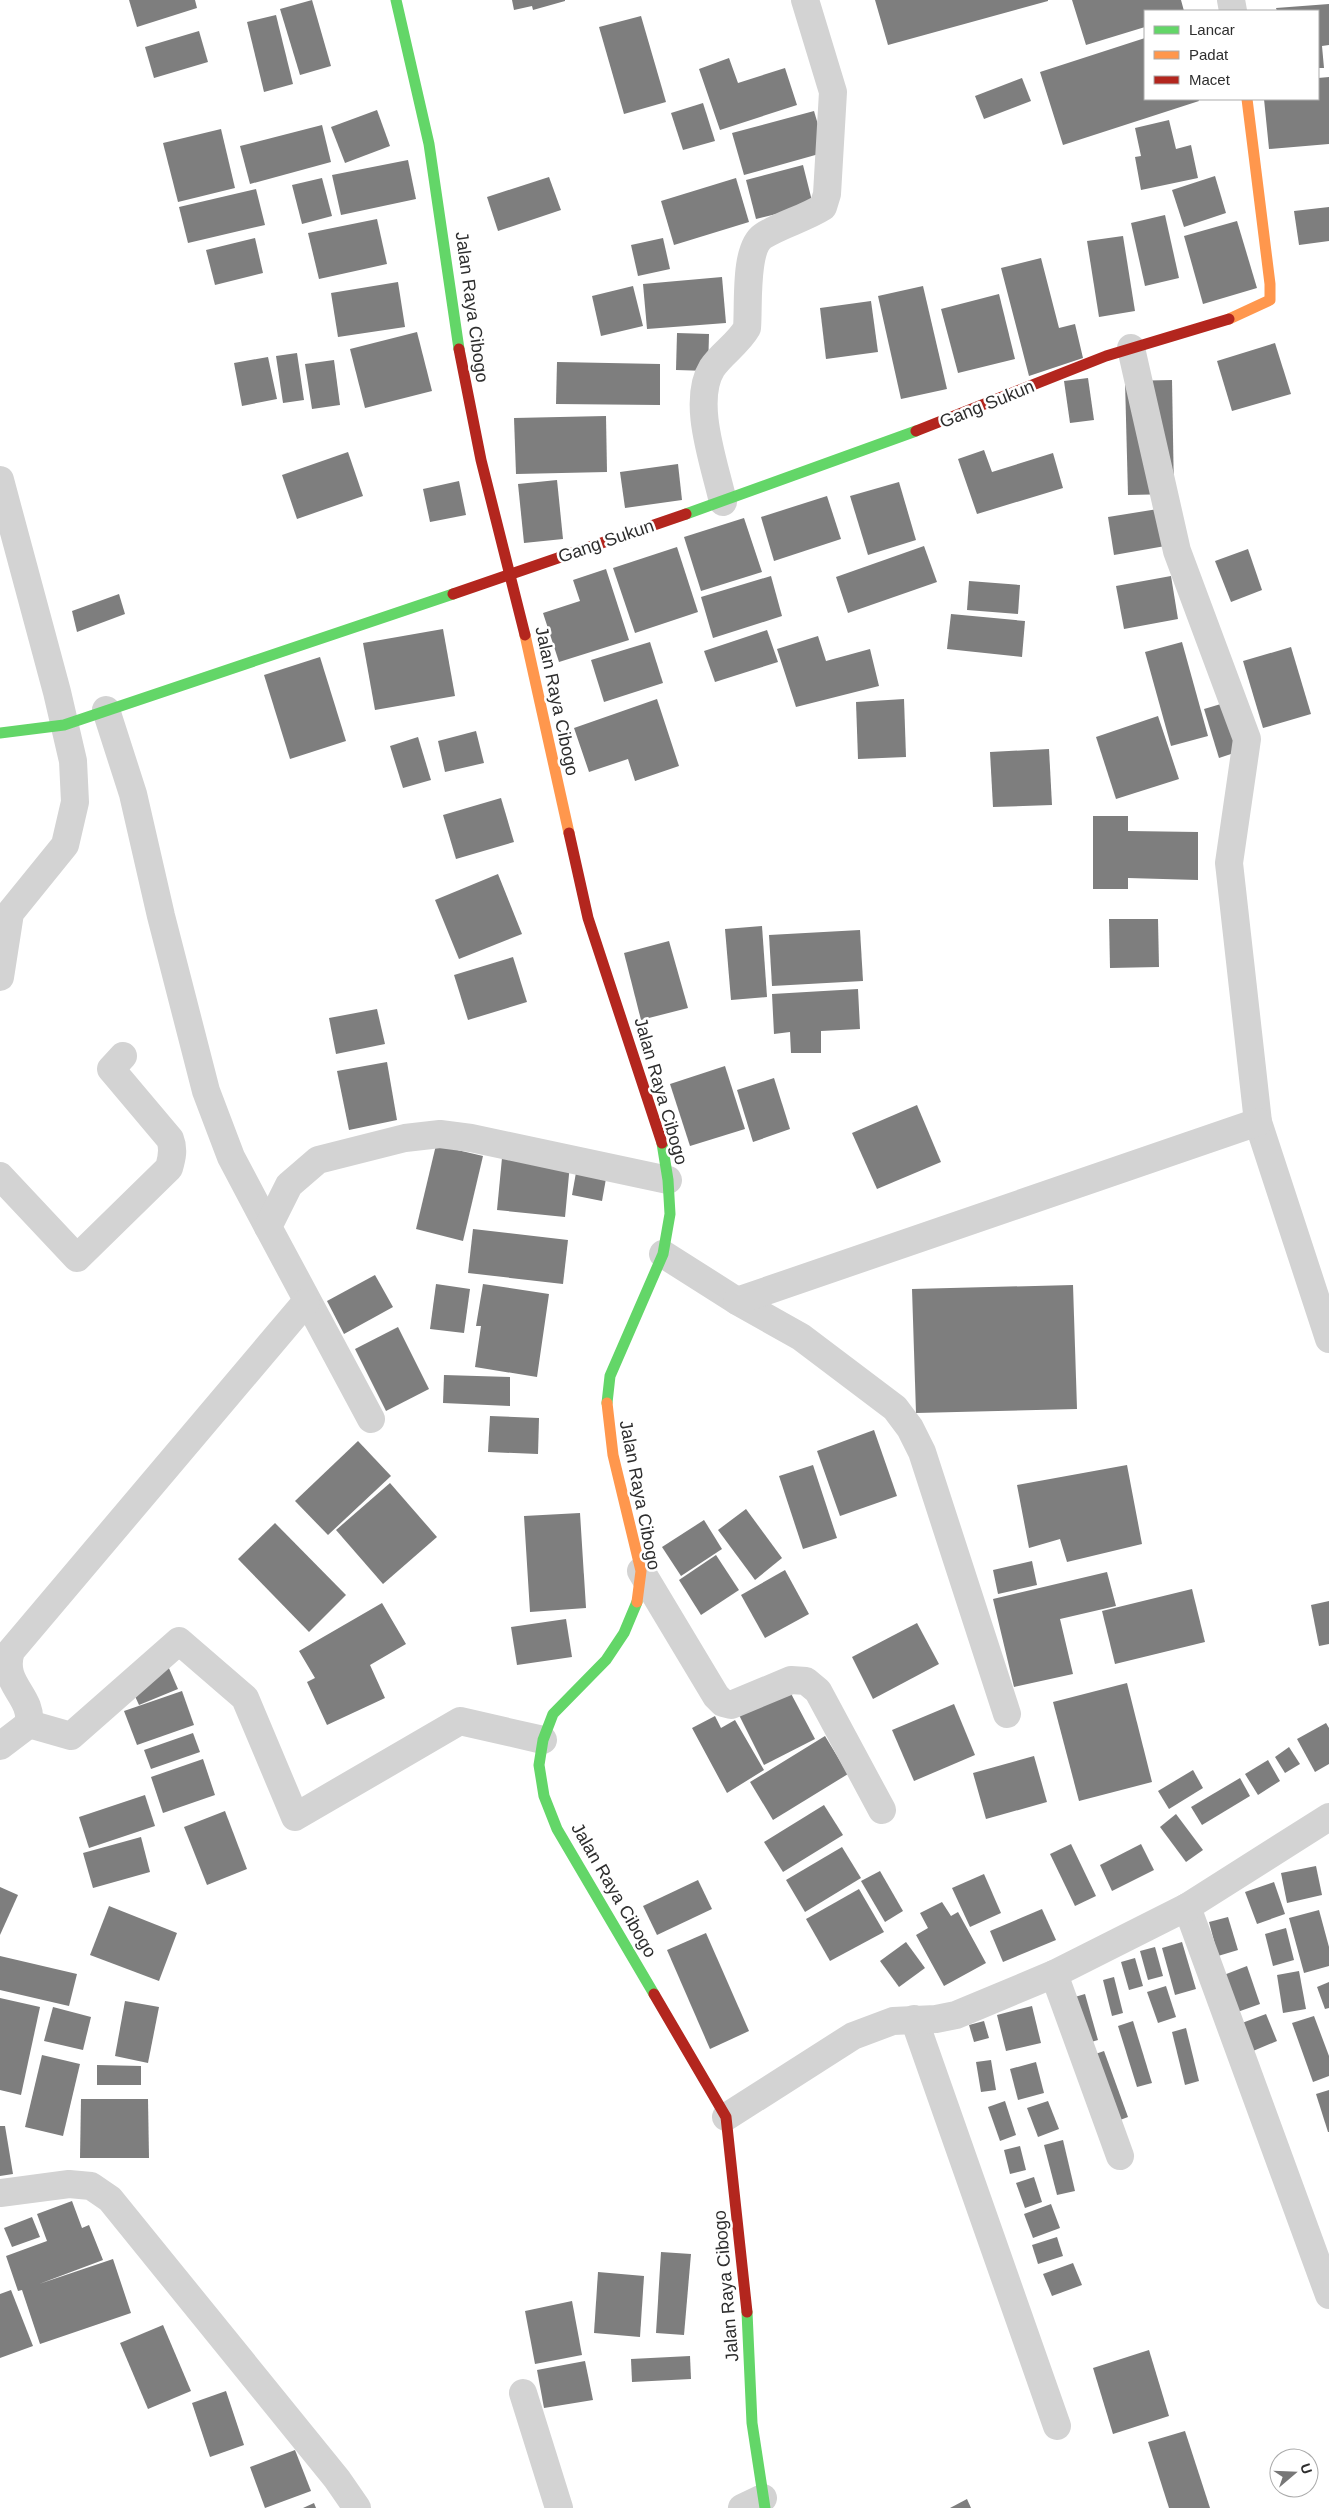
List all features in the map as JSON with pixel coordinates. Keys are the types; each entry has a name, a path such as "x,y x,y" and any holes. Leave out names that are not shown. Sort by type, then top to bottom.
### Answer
{"street":[{"name":"Jalan Raya Cibogo","path":"396,0 429,144 462,369 481,460 511,573 588,918 662,1144 668,1180 670,1214 663,1254 623,1342 610,1376 606,1408 613,1456 641,1571 637,1603 624,1633 606,1660 553,1714 543,1740 540,1765 544,1796 557,1829 726,2117 739,2219 748,2318 757,2505"},
{"path":"723,502 703,412 702,396 707,379 712,368 742,338 748,328 751,258 754,245 763,236 823,208 827,194 833,92 805,0"},
{"name":"Gang Sukun","path":"0,733 64,725 723,502 916,432 1131,348 1202,328 1256,308 1270,300 1270,284 1248,100"},
{"path":"1131,348 1177,551 1247,739 1230,863 1258,1122 1329,1339"},
{"path":"0,480 57,692 73,761 75,802 65,845 5,915 0,978"},
{"path":"106,710 133,794 160,916 206,1091 231,1157 306,1302 371,1419"},
{"path":"0,1176 76,1258 91,1244 168,1168 171,1160 172,1145 170,1140 111,1069 123,1056"},
{"path":"737,1302 1258,1122"},
{"path":"268,1227 289,1185 318,1160 405,1138 440,1134 471,1138 668,1180"},
{"path":"663,1254 737,1302 801,1337 895,1408 910,1428 922,1452 1007,1714"},
{"path":"0,1746 29,1724 30,1715 27,1708 7,1674 6,1661 11,1650 306,1302"},
{"path":"641,1571 716,1696 723,1703 731,1705 791,1680 806,1681 818,1691 882,1810"},
{"path":"29,1724 71,1736 179,1640 245,1698 294,1817 460,1721 543,1740"},
{"path":"726,2117 853,2036 893,2021 914,2019 936,2020 956,2015 1054,1974 1187,1907 1327,1825"},
{"path":"1187,1907 1329,2295"},
{"path":"1054,1974 1120,2156"},
{"path":"914,2019 1057,2426"},
{"path":"0,2193 69,2184 91,2186 110,2199 337,2479 357,2508"},
{"path":"524,2393 559,2508"}],"building":[{"path":"129,0 195,0 197,8 137,27"},
{"path":"312,0 331,66 300,75 280,9"},
{"path":"512,0 565,1 533,10 532,6 514,10"},
{"path":"875,0 1048,0 1048,1 888,45"},
{"path":"1072,0 1181,0 1184,10 1144,10 1144,27 1086,45"},
{"path":"1329,4 1329,45 1322,46 1324,68 1319,68 1319,10 1277,10 1276,8"},
{"path":"276,15 293,84 264,92 247,22"},
{"path":"641,16 666,102 624,114 599,27"},
{"path":"199,31 208,62 154,78 145,47"},
{"path":"1144,38 1144,100 1199,101 1063,145 1040,72"},
{"path":"729,58 738,83 785,68 797,105 720,130 699,69"},
{"path":"1329,77 1329,144 1269,149 1264,100 1319,100 1319,78"},
{"path":"1022,78 1031,101 984,119 975,96"},
{"path":"703,103 715,141 683,150 671,113"},
{"path":"377,110 390,146 345,163 331,127"},
{"path":"814,111 826,152 744,175 732,133"},
{"path":"1169,120 1176,149 1191,145 1198,178 1141,190 1135,157 1141,156 1135,128"},
{"path":"322,125 331,162 250,184 240,146"},
{"path":"221,129 235,188 178,202 163,143"},
{"path":"408,160 416,199 341,215 332,175"},
{"path":"803,165 813,205 756,219 746,180"},
{"path":"1215,176 1226,213 1184,227 1172,190"},
{"path":"549,177 561,210 498,231 487,197"},
{"path":"322,178 332,216 302,224 292,185"},
{"path":"736,178 749,222 674,245 661,201"},
{"path":"256,189 265,225 188,243 179,207"},
{"path":"1329,207 1329,241 1299,245 1294,211"},
{"path":"1165,215 1179,278 1145,286 1131,223"},
{"path":"377,219 387,264 319,279 308,233"},
{"path":"1237,221 1257,288 1203,304 1184,236"},
{"path":"1123,236 1135,311 1099,317 1087,241"},
{"path":"255,238 263,273 215,285 206,250"},
{"path":"663,238 670,269 638,276 631,245"},
{"path":"1041,258 1059,328 1075,324 1083,358 1029,376 1001,268"},
{"path":"722,277 726,323 647,329 643,284"},
{"path":"398,282 405,327 338,337 331,293"},
{"path":"633,286 643,326 601,336 592,296"},
{"path":"923,286 947,389 901,399 878,296"},
{"path":"999,294 1015,359 958,373 941,309"},
{"path":"871,301 878,352 826,359 820,308"},
{"path":"417,332 432,391 365,408 350,349"},
{"path":"677,333 709,334 708,371 676,370"},
{"path":"1275,343 1291,394 1232,411 1217,361"},
{"path":"297,353 304,400 283,403 276,356"},
{"path":"268,357 277,399 242,406 234,363"},
{"path":"334,360 340,405 312,409 305,364"},
{"path":"557,362 660,364 660,405 556,404"},
{"path":"1088,378 1094,420 1070,423 1064,381"},
{"path":"1172,380 1174,494 1128,495 1125,381"},
{"path":"606,416 607,472 516,474 514,418"},
{"path":"984,450 992,472 1053,453 1063,488 977,514 958,459"},
{"path":"348,452 363,496 297,519 282,475"},
{"path":"678,464 682,500 625,508 620,472"},
{"path":"557,480 563,539 524,543 518,484"},
{"path":"459,481 466,515 430,522 423,489"},
{"path":"899,482 916,540 868,555 850,496"},
{"path":"827,496 841,539 774,561 761,517"},
{"path":"1164,508 1171,545 1114,555 1108,517"},
{"path":"744,518 762,572 701,591 684,537"},
{"path":"924,546 937,582 848,613 836,577"},
{"path":"677,547 698,612 635,633 613,568"},
{"path":"1248,549 1262,590 1231,602 1215,561"},
{"path":"606,569 629,640 559,662 543,613 580,601 573,580"},
{"path":"771,576 782,616 713,638 701,597"},
{"path":"1171,576 1178,619 1124,629 1116,586"},
{"path":"969,581 1020,585 1018,614 967,610"},
{"path":"119,594 125,614 77,632 72,611"},
{"path":"951,614 1025,621 1022,657 947,649"},
{"path":"443,629 455,696 375,710 363,643"},
{"path":"767,630 778,662 715,682 704,651"},
{"path":"818,636 826,661 870,649 879,686 796,707 777,649"},
{"path":"650,642 663,683 604,702 591,660"},
{"path":"1182,642 1208,736 1171,746 1145,652"},
{"path":"1291,647 1311,714 1263,728 1243,661"},
{"path":"320,657 346,741 290,759 264,675"},
{"path":"1241,698 1255,746 1219,758 1204,709"},
{"path":"657,699 679,766 635,781 628,759 589,772 574,728"},
{"path":"904,699 906,757 858,759 856,702"},
{"path":"1158,716 1179,779 1116,799 1096,737"},
{"path":"476,731 484,763 445,772 438,741"},
{"path":"418,737 431,780 403,788 390,746"},
{"path":"1049,749 1052,805 993,807 990,752"},
{"path":"501,798 514,842 456,859 443,815"},
{"path":"1093,816 1128,816 1128,831 1198,832 1198,880 1128,878 1128,889 1093,889"},
{"path":"498,874 522,934 459,959 435,900"},
{"path":"1109,919 1158,919 1159,967 1110,968"},
{"path":"762,926 767,997 731,1000 725,929"},
{"path":"860,930 863,981 772,986 769,935"},
{"path":"669,941 688,1008 641,1020 624,953"},
{"path":"513,957 527,1002 468,1020 454,975"},
{"path":"858,989 860,1029 821,1031 821,1053 791,1053 790,1032 774,1034 772,994"},
{"path":"377,1009 385,1044 336,1054 329,1018"},
{"path":"387,1062 397,1120 349,1130 337,1071"},
{"path":"725,1066 745,1129 690,1146 670,1084"},
{"path":"774,1078 790,1129 753,1142 737,1090"},
{"path":"917,1105 941,1162 877,1189 852,1133"},
{"path":"436,1145 483,1156 463,1241 416,1229"},
{"path":"502,1158 570,1164 565,1217 497,1210"},
{"path":"577,1167 607,1173 602,1201 572,1195"},
{"path":"473,1229 568,1240 563,1284 468,1273"},
{"path":"375,1275 393,1307 344,1334 327,1301"},
{"path":"436,1284 470,1289 464,1333 430,1329"},
{"path":"483,1284 549,1294 537,1377 475,1367 481,1326 476,1326"},
{"path":"1073,1285 1077,1409 916,1413 912,1289"},
{"path":"398,1327 429,1389 386,1411 355,1349"},
{"path":"444,1375 510,1377 510,1406 443,1403"},
{"path":"490,1416 539,1418 538,1454 488,1452"},
{"path":"874,1430 897,1496 840,1516 817,1451"},
{"path":"358,1441 391,1476 328,1535 295,1501"},
{"path":"813,1465 837,1538 803,1549 779,1476"},
{"path":"1127,1465 1142,1544 1067,1562 1060,1539 1029,1548 1017,1485"},
{"path":"390,1483 437,1537 383,1584 336,1530"},
{"path":"746,1509 782,1558 755,1580 718,1530"},
{"path":"580,1513 586,1608 530,1612 524,1516"},
{"path":"704,1520 722,1549 681,1576 662,1547"},
{"path":"275,1523 346,1595 309,1632 238,1559"},
{"path":"716,1555 739,1590 701,1615 679,1580"},
{"path":"1032,1561 1037,1585 998,1594 993,1570"},
{"path":"785,1570 809,1614 765,1638 741,1595"},
{"path":"1107,1572 1116,1606 1060,1619 1073,1674 1014,1687 993,1599"},
{"path":"1192,1589 1205,1642 1115,1664 1102,1611"},
{"path":"1329,1601 1329,1644 1319,1646 1311,1605"},
{"path":"382,1603 406,1644 370,1665 385,1698 327,1725 307,1682 315,1678 299,1651"},
{"path":"566,1619 572,1657 517,1665 511,1627"},
{"path":"917,1623 939,1664 873,1699 852,1657"},
{"path":"168,1666 178,1689 139,1705 129,1683"},
{"path":"1127,1683 1152,1782 1079,1801 1053,1702"},
{"path":"787,1686 815,1739 764,1765 737,1711"},
{"path":"182,1691 194,1725 137,1745 124,1711"},
{"path":"954,1704 975,1755 914,1781 892,1730"},
{"path":"715,1716 721,1728 735,1720 764,1770 727,1793 692,1728"},
{"path":"1326,1723 1329,1728 1329,1764 1315,1772 1297,1739"},
{"path":"193,1733 200,1752 151,1769 144,1750"},
{"path":"825,1736 848,1774 773,1820 750,1782"},
{"path":"1289,1747 1300,1764 1285,1773 1275,1757"},
{"path":"1034,1756 1047,1802 986,1819 973,1773"},
{"path":"203,1759 215,1795 163,1813 151,1777"},
{"path":"1268,1760 1280,1781 1258,1795 1245,1774"},
{"path":"1193,1770 1203,1788 1169,1809 1158,1791"},
{"path":"1240,1778 1250,1796 1202,1825 1191,1807"},
{"path":"145,1795 155,1826 89,1848 79,1817"},
{"path":"824,1805 843,1835 783,1872 764,1842"},
{"path":"225,1811 247,1869 207,1885 184,1827"},
{"path":"1176,1814 1203,1850 1186,1862 1160,1827"},
{"path":"141,1837 150,1872 93,1888 83,1853"},
{"path":"1071,1844 1096,1896 1075,1906 1050,1854"},
{"path":"1141,1844 1154,1870 1112,1891 1100,1865"},
{"path":"842,1847 861,1878 805,1912 786,1880"},
{"path":"1316,1866 1322,1895 1287,1903 1281,1873"},
{"path":"880,1871 903,1911 885,1922 861,1881"},
{"path":"984,1874 1001,1913 970,1927 952,1888"},
{"path":"698,1880 712,1909 657,1935 643,1906"},
{"path":"1274,1882 1285,1914 1257,1924 1245,1892"},
{"path":"0,1887 18,1895 0,1935"},
{"path":"859,1889 884,1932 830,1961 806,1919"},
{"path":"942,1902 951,1916 958,1912 986,1963 944,1986 916,1935 928,1928 920,1913"},
{"path":"109,1906 177,1933 159,1981 90,1955"},
{"path":"1042,1909 1056,1940 1003,1962 990,1931"},
{"path":"1319,1910 1329,1947 1329,1966 1304,1973 1289,1918"},
{"path":"1228,1917 1238,1950 1218,1956 1209,1922"},
{"path":"1286,1928 1294,1960 1273,1966 1265,1934"},
{"path":"706,1933 749,2031 710,2049 667,1950"},
{"path":"906,1942 925,1968 899,1987 880,1961"},
{"path":"1182,1942 1196,1989 1175,1995 1162,1948"},
{"path":"1155,1947 1163,1976 1148,1980 1140,1951"},
{"path":"0,1956 77,1974 69,2006 0,1990"},
{"path":"1135,1958 1143,1986 1129,1990 1121,1962"},
{"path":"1247,1966 1260,2004 1229,2015 1216,1978"},
{"path":"1299,1971 1306,2009 1283,2013 1277,1975"},
{"path":"1114,1977 1123,2013 1112,2016 1103,1980"},
{"path":"1329,1982 1329,2008 1325,2009 1317,1987"},
{"path":"1166,1986 1176,2017 1158,2023 1147,1992"},
{"path":"1085,1994 1098,2040 1081,2045 1068,1999"},
{"path":"0,1998 40,2007 21,2095 0,2090"},
{"path":"125,2001 159,2007 148,2063 115,2056"},
{"path":"1032,2006 1041,2043 1006,2051 997,2015"},
{"path":"53,2007 91,2017 83,2050 44,2041"},
{"path":"1266,2014 1277,2041 1253,2051 1242,2023"},
{"path":"1314,2016 1329,2056 1329,2076 1313,2082 1292,2023"},
{"path":"984,2021 989,2038 974,2042 969,2025"},
{"path":"1133,2021 1152,2083 1137,2087 1118,2026"},
{"path":"1186,2028 1199,2081 1185,2085 1172,2032"},
{"path":"1104,2051 1128,2117 1112,2123 1087,2057"},
{"path":"42,2055 80,2064 63,2136 25,2127"},
{"path":"991,2060 996,2090 981,2092 976,2062"},
{"path":"1036,2062 1044,2093 1018,2100 1010,2069"},
{"path":"97,2065 141,2066 141,2085 97,2085"},
{"path":"1329,2090 1329,2132 1328,2132 1316,2094"},
{"path":"81,2099 148,2099 149,2158 80,2158"},
{"path":"1005,2101 1016,2135 1000,2141 988,2107"},
{"path":"1048,2101 1059,2129 1038,2137 1027,2108"},
{"path":"0,2126 5,2126 13,2174 0,2176"},
{"path":"1063,2140 1075,2191 1057,2195 1044,2145"},
{"path":"1020,2146 1026,2170 1010,2174 1004,2150"},
{"path":"1034,2177 1042,2202 1025,2208 1016,2183"},
{"path":"72,2201 82,2228 89,2225 103,2260 39,2284 113,2259 131,2313 40,2344 22,2290 18,2291 6,2256 47,2241 37,2214"},
{"path":"1051,2204 1060,2228 1033,2238 1024,2214"},
{"path":"32,2217 40,2237 12,2247 4,2228"},
{"path":"1057,2237 1063,2256 1038,2264 1032,2245"},
{"path":"661,2252 691,2254 684,2335 656,2333"},
{"path":"1073,2263 1082,2285 1052,2296 1043,2274"},
{"path":"598,2272 644,2276 640,2337 594,2333"},
{"path":"11,2290 33,2346 0,2358 0,2294"},
{"path":"572,2301 582,2355 535,2364 525,2311"},
{"path":"163,2325 191,2391 148,2409 120,2343"},
{"path":"1149,2350 1169,2416 1113,2434 1093,2368"},
{"path":"690,2356 691,2379 632,2382 631,2359"},
{"path":"585,2361 593,2400 544,2408 537,2370"},
{"path":"226,2391 244,2445 210,2457 192,2403"},
{"path":"1185,2431 1210,2508 1169,2508 1148,2442"},
{"path":"295,2450 311,2491 265,2508 250,2467"},
{"path":"967,2499 971,2508 950,2508"},
{"path":"314,2503 316,2508 303,2508"}],"traffic: fast":[{"path":"396,0 429,144 459,349"},
{"path":"686,514 916,431"},
{"path":"0,733 64,725 453,594"},
{"path":"607,1403 610,1376 663,1254 670,1214 668,1180 662,1143"},
{"path":"637,1602 624,1633 606,1660 553,1714 543,1740 539,1765 544,1796 557,1829 654,1994"},
{"path":"747,2312 752,2423 765,2508"}],"traffic: slow":[{"path":"1229,319 1270,300 1270,284 1247,100"},
{"path":"525,635 569,833"},
{"path":"607,1403 613,1455 641,1571 637,1602"}],"traffic: jam":[{"path":"916,431 1106,356 1229,319"},
{"path":"459,349 481,460 525,635"},
{"path":"453,594 686,514"},
{"path":"569,833 588,918 662,1143"},
{"path":"654,1994 726,2117 747,2312"}]}
